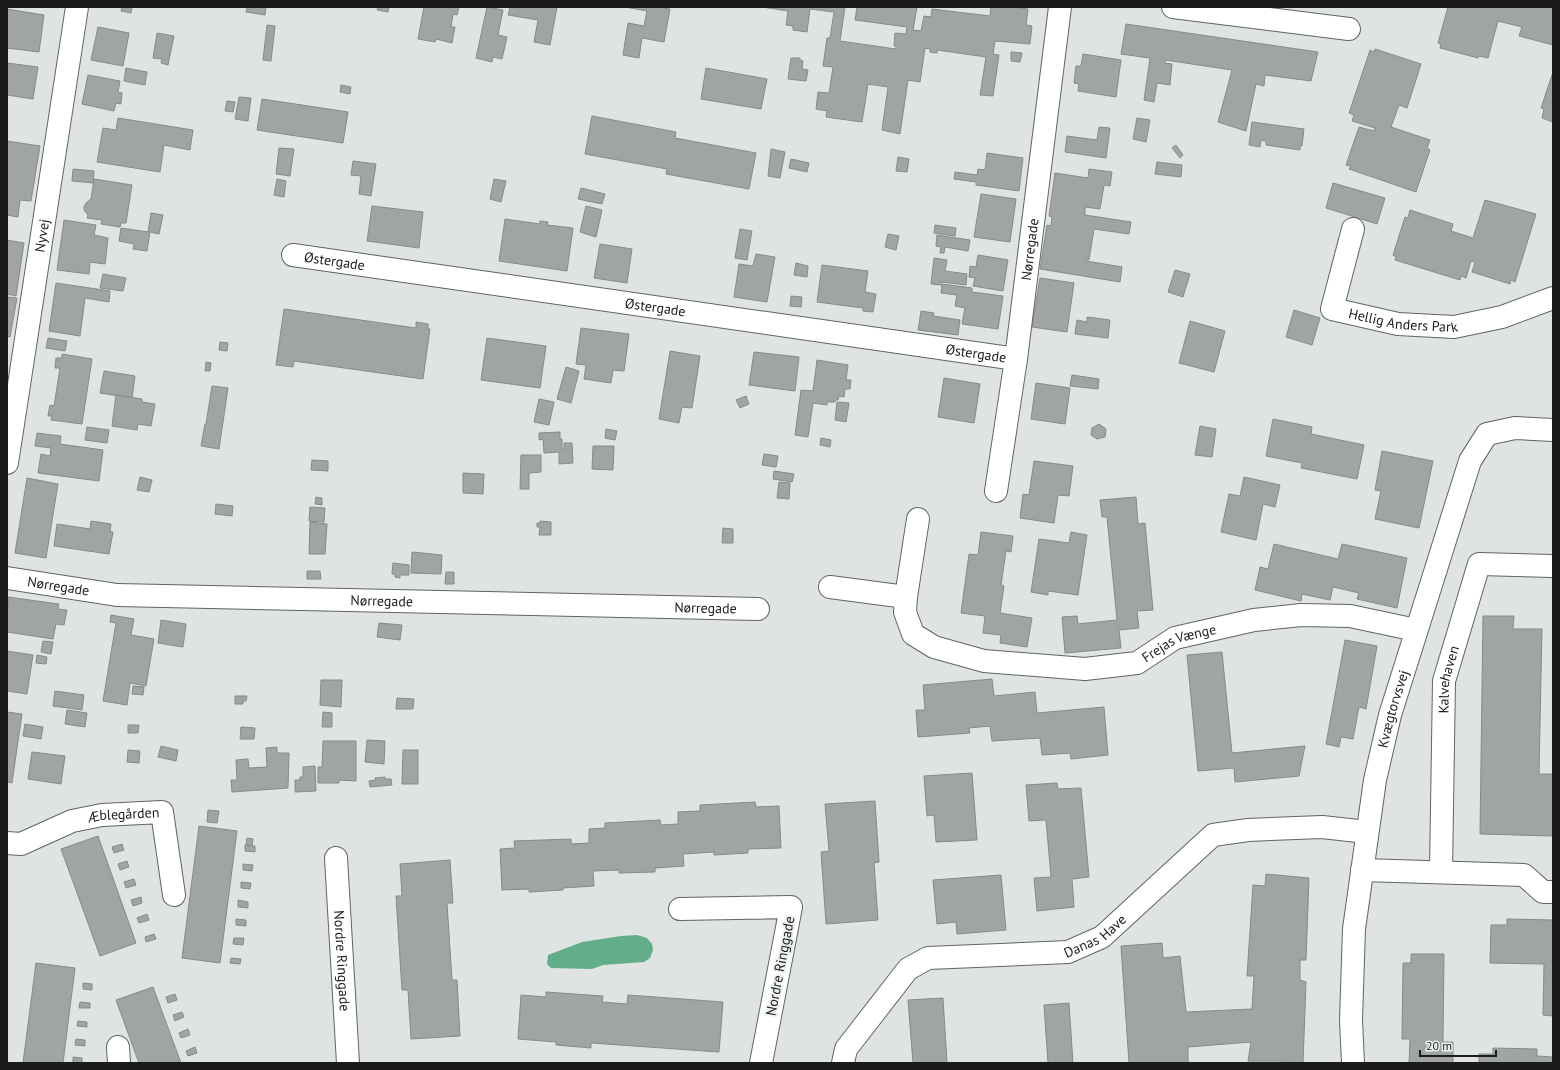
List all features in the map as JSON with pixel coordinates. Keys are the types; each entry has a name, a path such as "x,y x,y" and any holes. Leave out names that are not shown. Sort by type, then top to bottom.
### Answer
{"street":[{"name":"Nyvej","path":"7,464 77,7"},
{"name":"Nørregade","path":"996,491 1016,359 1060,7"},
{"path":"1173,7 1349,29"},
{"name":"Hellig Anders Park","path":"1353,229 1332,309 1398,324 1454,327 1502,317 1553,298"},
{"name":"Østergade","path":"293,255 1016,359"},
{"name":"Kvægtorvsvej","path":"1353,1063 1351,1020 1354,929 1367,832 1375,780 1390,715 1416,630 1470,460 1487,434 1515,428 1553,430"},
{"name":"Frejas Vænge","path":"918,519 905,612 913,634 934,647 984,661 1085,669 1137,663 1175,638 1254,620 1301,615 1350,616 1416,630"},
{"name":"Kalvehaven","path":"1441,872 1444,681 1480,564 1553,566"},
{"name":"Nørregade","path":"7,578 117,595 758,608"},
{"path":"830,587 906,597"},
{"name":"Æblegården","path":"7,843 21,844 79,819 102,815 162,812 174,895"},
{"name":"Danas Have","path":"843,1063 846,1049 908,969 928,958 1068,952 1102,937 1213,835 1248,830 1322,827 1367,832"},
{"name":"Nordre Ringgade","path":"336,858 348,1063"},
{"path":"1362,870 1524,875 1543,892 1553,892"},
{"name":"Nordre Ringgade","path":"680,909 791,907 761,1063"}],"shaded area":[{"path":"637,935 647,938 652,944 653,950 650,958 644,962 603,965 592,969 551,968 547,964 548,955 582,942"}],"building":[{"path":"122,7 132,7 131,13 121,11"},
{"path":"247,7 266,7 265,15 246,12"},
{"path":"378,7 389,7 388,12 377,10"},
{"path":"424,7 459,7 457,15 453,14 451,27 455,27 452,43 436,39 435,42 418,39"},
{"path":"487,7 503,10 498,35 507,37 502,59 493,57 492,62 476,58"},
{"path":"510,7 557,7 550,45 534,42 538,20 508,15"},
{"path":"625,7 664,7 670,9 664,42 642,38 639,58 623,55 628,23 644,26 647,11"},
{"path":"762,7 845,7 840,41 896,49 896,46 894,46 895,33 906,34 907,27 855,20 857,7 917,7 913,30 921,31 924,16 931,17 932,9 990,16 991,7 1015,7 1028,9 1026,25 1032,26 1030,44 995,41 993,54 999,55 993,96 980,95 986,57 937,50 937,53 930,52 930,49 925,48 920,82 908,80 900,134 882,130 888,87 868,84 862,122 826,117 827,111 816,109 818,92 829,93 833,67 823,66 827,38 830,38 834,12 810,9 807,32 793,30 793,26 786,25 788,11"},
{"path":"1448,7 1553,7 1553,45 1519,36 1522,27 1498,21 1488,58 1479,56 1478,58 1440,48 1441,44 1438,43"},
{"path":"7,9 44,15 39,52 7,48"},
{"path":"1126,24 1318,52 1311,81 1265,75 1264,86 1256,84 1246,131 1218,122 1232,70 1165,60 1165,63 1172,64 1170,85 1157,83 1154,102 1144,100 1150,58 1121,54"},
{"path":"267,25 275,26 271,61 263,60"},
{"path":"98,27 129,33 123,66 91,60"},
{"path":"157,33 174,36 168,65 161,63 162,59 153,58"},
{"path":"1375,49 1421,64 1407,108 1399,105 1391,127 1430,140 1427,148 1430,150 1416,192 1349,169 1351,166 1346,165 1359,127 1374,131 1375,128 1352,121 1354,115 1349,113 1370,50 1374,52"},
{"path":"1011,52 1022,53 1020,62 1011,61"},
{"path":"1083,54 1121,60 1116,97 1078,91 1079,84 1074,83 1076,66 1081,66"},
{"path":"791,58 800,58 800,60 803,61 802,69 808,70 806,81 788,79"},
{"path":"7,63 38,67 33,99 7,95"},
{"path":"126,68 147,72 145,85 124,81"},
{"path":"706,68 767,79 761,109 701,99"},
{"path":"1553,72 1553,122 1542,118 1544,109 1541,108"},
{"path":"88,75 120,81 118,92 122,93 121,104 116,103 114,111 82,104"},
{"path":"341,85 351,87 350,94 340,92"},
{"path":"239,97 251,98 248,121 235,119"},
{"path":"262,99 348,112 343,143 257,130"},
{"path":"227,101 235,102 233,112 225,111"},
{"path":"592,116 676,132 675,138 756,153 749,189 666,174 667,169 585,154"},
{"path":"118,118 193,130 190,150 164,145 160,172 97,162 103,128 116,130"},
{"path":"1137,118 1150,120 1146,142 1133,139"},
{"path":"1252,122 1304,129 1302,146 1300,146 1300,150 1266,145 1266,141 1261,140 1260,147 1249,145"},
{"path":"1099,127 1110,128 1106,158 1065,152 1067,136 1097,140"},
{"path":"7,141 40,146 31,201 20,200 18,217 7,215"},
{"path":"1176,145 1183,155 1180,158 1172,148"},
{"path":"279,148 294,149 290,176 276,174"},
{"path":"771,149 785,152 780,178 768,176"},
{"path":"987,153 1023,158 1019,191 976,185 976,182 954,179 955,172 977,175 978,169 985,170"},
{"path":"898,157 909,159 907,172 896,171"},
{"path":"791,159 809,163 807,172 789,168"},
{"path":"353,161 376,164 371,196 359,194 361,176 351,175"},
{"path":"1157,162 1182,165 1181,177 1155,174"},
{"path":"73,169 94,171 93,183 72,181"},
{"path":"1089,169 1112,172 1110,186 1104,185 1100,209 1085,207 1085,215 1131,222 1129,234 1094,229 1089,260 1086,259 1086,261 1122,267 1120,282 1040,269 1047,225 1051,226 1052,217 1049,216 1055,173 1088,178"},
{"path":"94,179 132,185 126,223 121,223 120,227 101,224 102,220 87,218 88,215 84,210 84,206 91,199"},
{"path":"277,179 286,181 284,197 274,195"},
{"path":"494,179 506,181 501,202 490,199"},
{"path":"1333,183 1385,198 1377,224 1326,208"},
{"path":"581,188 605,194 602,204 578,199"},
{"path":"981,194 1016,199 1010,242 974,237"},
{"path":"1485,200 1536,214 1515,282 1511,280 1510,284 1472,272 1475,262 1471,261 1466,278 1461,276 1460,280 1395,260 1396,257 1393,255 1405,217 1408,218 1410,210 1453,224 1451,231 1473,238"},
{"path":"372,206 423,212 419,248 367,241"},
{"path":"586,206 602,210 596,237 580,232"},
{"path":"151,213 163,215 159,234 150,232 147,251 133,249 134,244 119,241 121,228 148,232"},
{"path":"505,219 540,224 540,221 548,222 547,225 573,228 567,271 499,261"},
{"path":"64,220 96,225 94,235 108,238 105,264 90,262 89,274 57,270"},
{"path":"935,225 956,228 955,236 934,233"},
{"path":"740,229 752,231 747,260 735,258"},
{"path":"888,234 899,236 896,250 885,247"},
{"path":"937,235 970,240 968,251 945,247 944,253 940,253 941,247 936,246"},
{"path":"7,240 24,243 16,296 7,294"},
{"path":"600,244 632,249 627,283 594,278"},
{"path":"756,254 775,257 767,302 734,297 739,264 753,266"},
{"path":"978,255 1008,260 1003,291 973,286 975,278 969,277 970,266 976,267"},
{"path":"934,258 947,260 945,271 967,274 966,285 941,282 941,285 931,284"},
{"path":"796,263 808,266 807,277 794,275"},
{"path":"822,265 868,271 865,292 876,294 873,312 863,311 863,308 817,302"},
{"path":"1175,270 1190,274 1183,297 1168,292"},
{"path":"103,274 126,278 123,291 100,288"},
{"path":"1040,278 1074,283 1067,332 1032,327"},
{"path":"56,283 110,291 109,302 85,298 80,336 49,331"},
{"path":"942,284 972,288 972,292 1003,296 998,329 962,324 965,308 955,306 957,295 941,293"},
{"path":"791,296 802,297 801,307 790,306"},
{"path":"7,297 17,298 10,337 7,336"},
{"path":"284,309 416,328 416,322 428,324 428,329 430,329 423,379 294,361 293,367 276,365"},
{"path":"1294,310 1320,318 1312,345 1286,337"},
{"path":"921,311 934,313 933,316 960,320 958,335 918,330"},
{"path":"1087,317 1110,320 1108,338 1075,334 1077,320 1087,322"},
{"path":"1190,321 1225,331 1214,372 1179,363"},
{"path":"581,328 629,334 624,371 613,370 611,383 584,379 586,365 576,364"},
{"path":"48,338 67,341 65,351 46,348"},
{"path":"487,338 546,346 540,388 481,380"},
{"path":"220,342 228,343 227,351 219,350"},
{"path":"670,351 700,356 692,408 682,407 679,423 659,419"},
{"path":"754,352 799,357 795,391 749,385"},
{"path":"62,354 92,359 82,424 51,420 52,416 48,416 50,405 54,406 60,368 55,368 56,358 62,358"},
{"path":"817,360 848,365 846,380 851,380 850,389 845,389 844,397 839,396 838,400 835,400 835,402 827,402 827,405 813,403 808,437 795,435 801,390 813,391"},
{"path":"206,362 211,363 210,371 205,371"},
{"path":"566,367 579,371 571,403 557,399"},
{"path":"104,371 135,376 132,398 100,393"},
{"path":"1072,375 1099,379 1098,389 1070,386"},
{"path":"944,378 980,384 974,423 938,417"},
{"path":"1036,383 1070,388 1065,424 1031,419"},
{"path":"212,386 228,388 219,449 201,446"},
{"path":"116,395 142,399 142,402 155,404 151,426 138,424 137,430 112,426"},
{"path":"746,396 749,404 740,408 736,400"},
{"path":"539,399 554,402 549,425 534,422"},
{"path":"837,402 849,403 846,422 835,420"},
{"path":"1273,419 1312,427 1311,434 1364,445 1357,479 1301,468 1302,463 1266,456"},
{"path":"1099,424 1106,429 1105,437 1097,439 1091,435 1092,428"},
{"path":"1200,426 1216,429 1212,457 1195,455"},
{"path":"87,427 109,430 107,443 85,440"},
{"path":"606,429 617,431 615,440 605,438"},
{"path":"560,432 562,449 564,449 564,443 572,443 573,463 559,464 559,452 544,453 543,439 539,440 539,433"},
{"path":"37,433 61,436 60,444 103,450 99,481 38,473 41,454 50,456 51,448 35,446"},
{"path":"821,438 831,440 830,447 820,445"},
{"path":"593,446 614,446 613,470 592,469"},
{"path":"1382,451 1433,461 1419,528 1375,519 1381,491 1375,490"},
{"path":"764,454 778,456 776,467 762,465"},
{"path":"521,455 541,455 541,472 529,473 529,489 520,489"},
{"path":"312,460 328,461 328,471 311,470"},
{"path":"1034,461 1073,466 1069,496 1058,495 1054,523 1020,518 1023,494 1029,495"},
{"path":"774,471 794,474 792,482 773,479"},
{"path":"463,473 484,474 483,494 463,493"},
{"path":"140,477 152,480 149,492 137,490"},
{"path":"1244,477 1280,485 1275,507 1263,504 1256,540 1221,532 1229,494 1240,496"},
{"path":"27,478 58,484 46,558 15,553"},
{"path":"779,482 790,483 789,499 777,498"},
{"path":"316,497 322,498 322,505 315,504"},
{"path":"1136,497 1138,524 1145,523 1153,610 1137,611 1139,628 1119,630 1121,648 1065,653 1062,617 1077,616 1078,624 1117,620 1107,517 1102,517 1100,500"},
{"path":"216,504 233,506 232,516 215,514"},
{"path":"310,507 325,508 324,522 309,521"},
{"path":"91,521 111,524 110,532 113,532 109,554 54,546 57,524 90,529"},
{"path":"540,521 551,522 551,535 539,535 540,527 537,527 537,523 540,523"},
{"path":"310,522 327,524 325,554 309,554"},
{"path":"723,528 733,529 733,543 722,543"},
{"path":"981,532 1013,536 1011,552 1006,551 1001,585 1004,586 1000,613 1032,618 1027,647 1000,643 1001,635 983,633 985,616 961,613 969,554 978,555"},
{"path":"1071,532 1087,535 1078,595 1048,591 1048,595 1031,592 1039,539 1069,543"},
{"path":"1274,544 1338,559 1342,544 1407,558 1397,608 1357,599 1359,593 1333,587 1330,600 1302,594 1301,601 1255,590 1260,567 1268,569"},
{"path":"412,552 442,555 441,574 411,573"},
{"path":"393,563 409,565 409,575 400,575 400,578 395,577 395,574 392,574"},
{"path":"307,571 320,571 321,579 307,579"},
{"path":"446,572 454,572 454,584 445,584"},
{"path":"8,597 59,604 58,609 67,610 64,625 56,624 53,639 7,632"},
{"path":"111,615 134,619 131,635 154,639 146,686 130,683 127,705 103,701 116,623 110,622"},
{"path":"1483,616 1514,616 1513,629 1542,629 1539,774 1553,774 1553,836 1480,834"},
{"path":"161,620 186,624 183,647 158,643"},
{"path":"379,623 402,625 400,640 377,637"},
{"path":"1345,640 1377,646 1366,709 1359,707 1353,739 1341,737 1339,747 1326,744"},
{"path":"43,641 53,642 51,654 41,652"},
{"path":"7,651 33,655 27,694 7,691"},
{"path":"1222,652 1232,753 1305,746 1299,776 1235,782 1234,768 1198,771 1187,655"},
{"path":"37,655 47,657 46,664 36,663"},
{"path":"992,679 994,696 1035,692 1037,713 1104,707 1108,755 1071,759 1070,753 1042,755 1040,738 992,741 990,726 969,728 970,733 918,737 916,710 925,710 923,685"},
{"path":"321,680 342,680 341,707 320,705"},
{"path":"133,686 144,687 143,695 132,694"},
{"path":"55,691 84,695 82,710 53,706"},
{"path":"235,696 247,696 246,701 243,701 243,704 235,704"},
{"path":"397,698 414,699 413,709 396,709"},
{"path":"67,710 87,713 85,727 65,724"},
{"path":"7,712 22,714 12,783 7,782"},
{"path":"323,712 332,713 332,727 322,727"},
{"path":"25,724 43,727 41,739 23,736"},
{"path":"128,725 139,725 138,733 128,733"},
{"path":"241,727 255,728 254,739 240,739"},
{"path":"367,740 385,741 384,764 365,762"},
{"path":"323,741 356,741 356,781 339,780 339,783 318,783 318,767 322,767"},
{"path":"161,746 178,750 176,761 158,757"},
{"path":"277,747 277,753 289,753 288,788 232,792 231,780 237,780 236,760 248,759 249,768 267,767 266,748"},
{"path":"128,750 140,751 139,763 127,762"},
{"path":"403,750 418,750 418,784 402,784"},
{"path":"32,752 65,756 61,784 28,779"},
{"path":"315,766 316,791 295,792 295,780 300,780 300,777 303,777 303,767"},
{"path":"972,773 977,840 936,842 934,815 927,816 924,776"},
{"path":"385,777 385,779 391,779 392,785 370,787 369,781 376,780 375,778"},
{"path":"1057,783 1058,789 1081,788 1089,877 1072,879 1074,907 1037,911 1034,878 1051,877 1046,820 1029,821 1026,785"},
{"path":"875,801 879,862 874,863 878,920 826,924 821,852 829,851 825,804"},
{"path":"755,802 756,807 779,806 781,848 748,849 748,853 714,855 714,852 683,854 684,866 655,868 655,872 619,873 619,870 593,871 594,886 529,892 529,889 502,890 500,849 515,848 514,841 571,839 571,844 589,843 589,829 605,828 605,823 660,820 661,825 678,824 678,812 700,811 700,805"},
{"path":"208,810 219,811 217,823 207,822"},
{"path":"199,826 237,831 220,963 182,958"},
{"path":"98,836 136,943 100,956 61,849"},
{"path":"247,838 253,839 252,846 246,845"},
{"path":"122,844 124,850 114,853 112,847"},
{"path":"245,845 255,846 255,852 245,851"},
{"path":"450,860 453,903 447,903 452,980 457,980 460,1036 411,1039 408,990 402,990 396,896 402,896 400,864"},
{"path":"127,861 129,867 120,870 118,864"},
{"path":"243,864 253,865 252,871 243,870"},
{"path":"1266,874 1309,878 1306,960 1300,960 1300,980 1306,982 1303,1063 1282,1063 1283,1061 1248,1061 1251,1042 1188,1047 1188,1063 1129,1063 1121,946 1162,943 1163,958 1180,956 1186,1012 1252,1009 1254,976 1247,976 1253,885 1265,886"},
{"path":"1001,875 1006,930 957,934 956,922 937,924 933,880"},
{"path":"134,879 136,885 126,888 124,882"},
{"path":"241,882 251,883 250,889 241,888"},
{"path":"141,897 142,903 133,906 131,900"},
{"path":"238,900 248,902 248,908 238,907"},
{"path":"147,914 149,920 139,923 137,918"},
{"path":"236,919 246,920 246,926 236,925"},
{"path":"1507,919 1553,920 1553,1016 1543,1015 1544,964 1490,963 1491,925 1507,925"},
{"path":"154,934 156,939 146,942 145,937"},
{"path":"234,938 244,938 243,945 233,944"},
{"path":"1411,954 1444,954 1443,1042 1453,1042 1453,1063 1409,1063 1410,1039 1402,1039 1403,963 1411,963"},
{"path":"231,958 241,959 240,964 230,963"},
{"path":"36,963 75,968 63,1063 23,1063"},
{"path":"83,983 92,984 92,990 83,989"},
{"path":"153,987 181,1063 139,1063 116,1000"},
{"path":"546,992 603,996 602,1002 627,1004 628,995 723,1002 719,1052 591,1043 591,1048 556,1045 556,1042 518,1039 521,995 546,997"},
{"path":"175,994 177,1000 168,1003 166,997"},
{"path":"943,998 947,1063 913,1063 908,1000"},
{"path":"80,1002 90,1003 90,1008 79,1008"},
{"path":"1069,1003 1073,1063 1048,1063 1044,1005"},
{"path":"182,1012 184,1017 175,1021 173,1015"},
{"path":"78,1021 87,1022 87,1027 77,1026"},
{"path":"188,1029 190,1035 181,1038 179,1033"},
{"path":"76,1039 85,1040 85,1046 75,1045"},
{"path":"195,1047 197,1053 188,1056 186,1051"},
{"path":"1493,1048 1537,1049 1537,1056 1553,1057 1553,1063 1479,1063 1479,1054 1493,1054"},
{"path":"73,1057 82,1058 82,1063 73,1063"}]}
